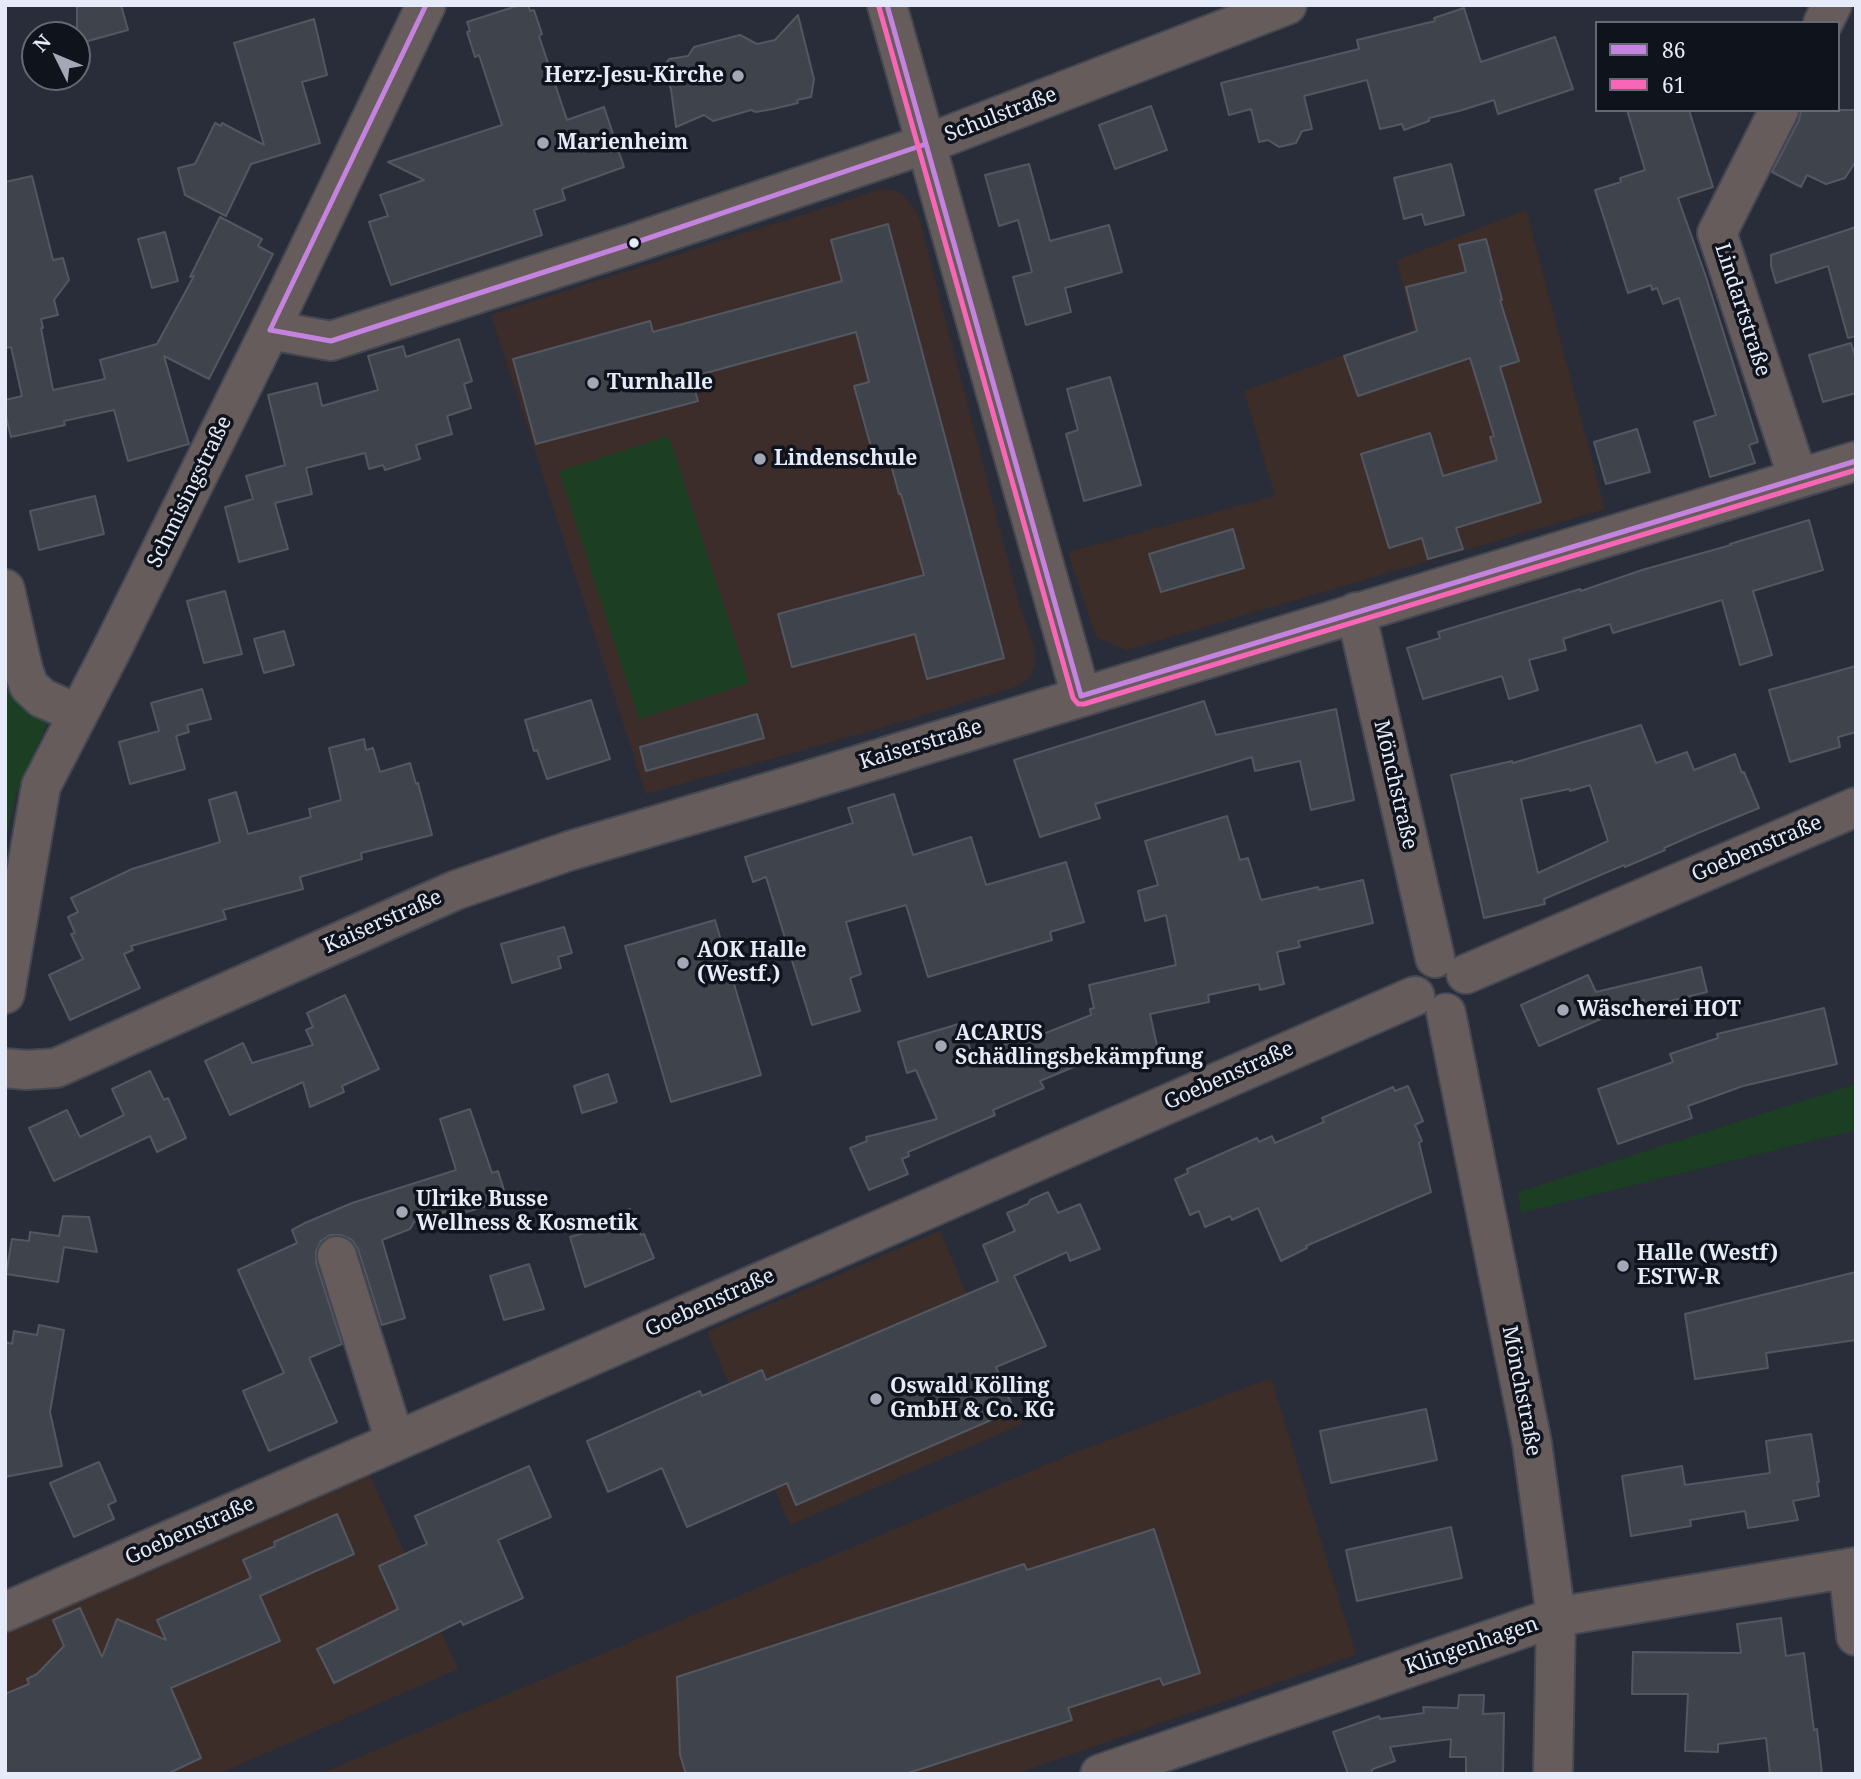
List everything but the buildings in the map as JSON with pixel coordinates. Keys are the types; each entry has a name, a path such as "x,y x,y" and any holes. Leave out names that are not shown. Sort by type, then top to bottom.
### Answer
{"street":[{"name":"Schmisingstraße","path":"5,994 41,786 270,330 426,5"},
{"path":"887,5 1081,696"},
{"name":"Schulstraße","path":"270,330 331,341 926,144 1287,5"},
{"path":"1824,21 1832,5"},
{"name":"Lindartstraße","path":"1778,112 1717,233 1798,478"},
{"name":"Kaiserstraße","path":"5,1068 56,1068 456,890 569,851 1856,461"},
{"path":"5,589 29,686 42,698 78,714"},
{"name":"Mönchstraße","path":"1356,612 1450,966"},
{"name":"Goebenstraße","path":"1450,966 1856,807"},
{"path":"1424,963 1450,966 1468,986 1466,998 1458,1008 1430,1005 1412,984 1416,972 1424,963"},
{"name":"Mönchstraße","path":"1430,1005 1532,1443 1556,1617 1553,1774"},
{"name":"Goebenstraße","path":"5,1612 395,1441 1430,1005"},
{"path":"337,1256 395,1441"},
{"path":"1852,1567 1856,1636"},
{"name":"Klingenhagen","path":"1100,1774 1556,1617 1852,1567"}],"shaded area":[{"name":"Lindenschule","path":"882,189 894,190 903,195 918,214 1019,603 1035,651 1031,675 1022,684 1009,689 646,794 491,315"},
{"path":"1526,210 1605,509 1126,650 1096,637 1068,552 1275,496 1244,391 1413,330 1397,260"},
{"path":"940,1231 1022,1424 790,1525 707,1332"},
{"path":"1271,1378 1356,1655 1015,1774 320,1774 1069,1455"},
{"path":"369,1474 458,1669 218,1774 5,1774 5,1632"}],"green space":[{"path":"669,436 749,683 639,719 559,471"},
{"path":"5,658 19,706 49,720 16,794 5,845"},
{"path":"1856,1084 1856,1130 1521,1213 1518,1192"}],"transit line":[{"name":"86","path":"426,5 270,330 331,341 634,243 926,144"},
{"name":"86","path":"887,5 1081,696 1856,461"},
{"name":"61","path":"879,7 1073,698 1078,704 1856,470"}],"place":[{"name":"Herz-Jesu-Kirche","path":"738,76"},
{"name":"Marienheim","path":"543,143"},
{"name":"Turnhalle","path":"593,383"},
{"name":"Lindenschule","path":"760,459"},
{"name":"AOK Halle (Westf.)","path":"683,963"},
{"name":"Wäscherei HOT","path":"1563,1010"},
{"name":"ACARUS Schädlingsbekämpfung","path":"941,1046"},
{"name":"Ulrike Busse Wellness & Kosmetik","path":"402,1212"},
{"name":"Halle (Westf) ESTW-R","path":"1623,1266"},
{"name":"Oswald Kölling GmbH & Co. KG","path":"876,1399"}]}
